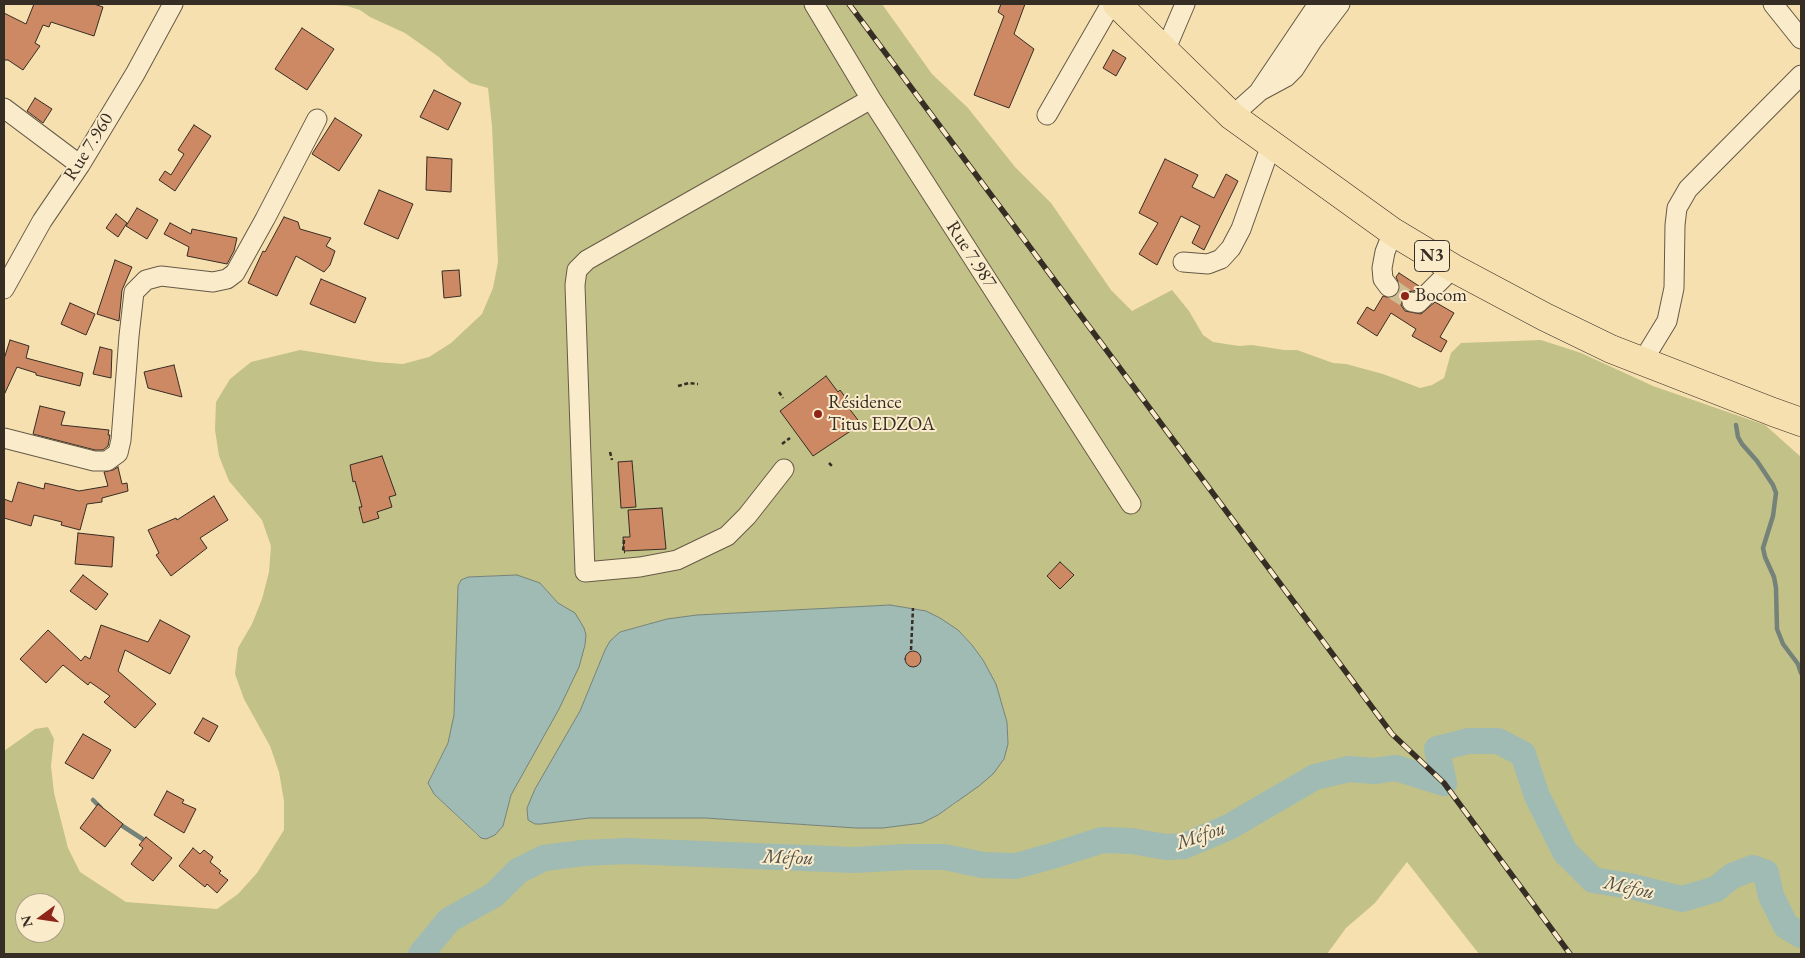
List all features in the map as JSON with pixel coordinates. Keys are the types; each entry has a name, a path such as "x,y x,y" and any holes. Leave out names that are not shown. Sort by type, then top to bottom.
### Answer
{"highway":[{"name":"N3","path":"1117,4 1232,116 1393,232 1452,268 1545,317 1642,362 1801,422"}],"street":[{"name":"Rue 7.960","path":"4,289 42,221 80,165 135,74 173,4"},
{"name":"Rue 7.987","path":"814,4 871,99 1131,504"},
{"path":"1047,115 1111,4"},
{"path":"1165,51 1185,4"},
{"path":"1260,91 1318,4"},
{"path":"1232,116 1260,91 1286,77 1294,69 1340,4"},
{"path":"1772,4 1801,39"},
{"path":"1642,362 1667,321 1674,288 1677,208 1688,189 1800,79"},
{"path":"784,469 747,516 727,536 677,560 640,567 584,572 575,285 577,270 587,260 871,99"},
{"path":"4,108 80,165"},
{"path":"4,438 94,460 107,461 118,453 121,440 134,292 146,280 161,276 214,282 227,279 235,273 317,119"},
{"path":"1184,262 1208,264 1221,259 1231,248 1241,229 1272,145"},
{"path":"1389,287 1383,279 1382,268 1385,252 1393,232"},
{"path":"1412,302 1418,302 1452,268"}],"path":[{"path":"678,386 689,383 698,384"},
{"path":"779,392 783,398"},
{"path":"782,444 790,438"},
{"path":"610,452 612,460"},
{"path":"830,463 833,467"},
{"path":"624,540 623,552 627,552"},
{"path":"911,650 913,608"}],"shaded area":[{"path":"322,4 882,4 932,74 968,108 1015,167 1051,203 1111,290 1132,311 1172,290 1189,311 1203,335 1213,342 1239,346 1252,345 1297,350 1333,363 1346,364 1383,374 1420,388 1432,385 1444,378 1451,353 1461,343 1541,340 1581,353 1653,386 1765,425 1801,457 1801,954 1479,954 1407,862 1375,903 1346,928 1327,954 4,954 4,751 35,729 48,727 54,739 51,766 54,793 68,848 80,872 126,902 217,909 238,894 257,873 284,830 284,801 279,772 270,746 244,699 235,674 238,648 252,624 262,599 269,572 271,546 262,520 229,481 219,456 215,430 216,402 230,379 251,362 300,350 376,362 403,364 429,357 451,343 482,314 493,288 498,262 492,126 488,88 470,83 439,57 405,33 370,17 360,10 347,6","holes":["517,575 540,583 558,603 575,614 519,779 511,795 503,826 478,836 434,794 429,780 448,743 454,715 458,586 461,580 468,577","890,605 926,611 958,630 983,660 996,685 1007,722 1008,744 956,803 938,815 922,823 883,828 856,828 705,818 589,818 541,824 528,820 527,808 535,790 580,711 605,650 610,641 620,632 667,619 697,615"]}],"water":[{"path":"517,575 540,583 558,603 575,613 584,628 586,635 585,645 579,667 559,709 511,795 503,826 495,835 486,839 481,838 434,794 428,783 448,743 454,715 458,586 461,580 468,577"},
{"path":"890,605 926,611 958,630 983,660 996,684 1007,722 1008,744 1004,759 993,774 938,815 922,823 883,828 856,828 705,818 589,818 541,824 535,824 528,820 527,808 535,789 580,711 605,650 610,641 620,632 667,619 697,615"}],"building":[{"path":"34,4 94,4 103,7 94,36 51,22 49,27 43,25 35,43 40,46 23,70 8,60 4,60 4,13 26,24"},
{"path":"1001,4 1025,4 1014,34 1034,49 1009,108 974,95 1004,16 998,12"},
{"path":"302,28 334,49 307,90 275,69"},
{"path":"1113,50 1126,58 1116,76 1103,68"},
{"path":"434,90 461,103 448,130 420,117"},
{"path":"35,98 52,109 43,123 27,111"},
{"path":"335,118 362,135 339,171 312,154"},
{"path":"194,125 211,136 175,191 159,180 165,171 171,175 184,154 178,150"},
{"path":"427,157 452,159 451,192 426,190"},
{"path":"1165,159 1198,175 1192,187 1214,198 1226,174 1238,181 1204,250 1192,243 1200,226 1181,216 1157,265 1139,254 1158,223 1139,213"},
{"path":"379,190 413,204 398,239 364,224"},
{"path":"137,208 158,220 147,239 126,226"},
{"path":"116,214 127,223 118,237 106,228"},
{"path":"284,217 298,222 300,229 331,238 326,246 335,251 330,265 324,272 296,256 277,296 248,283 263,251 265,252"},
{"path":"170,223 191,234 192,229 237,238 234,251 227,264 187,256 189,247 164,234"},
{"path":"115,260 132,267 122,290 119,321 97,314"},
{"path":"459,270 461,296 444,298 442,271"},
{"path":"1399,273 1419,286 1414,291 1403,295 1401,305 1405,311 1421,314 1435,302 1454,313 1440,337 1447,341 1441,352 1412,336 1416,329 1391,313 1377,336 1357,323 1367,307 1374,311 1383,296 1390,298 1396,296 1400,286 1396,277"},
{"path":"321,279 366,298 355,323 310,304"},
{"path":"70,303 95,314 86,335 61,324"},
{"path":"10,340 29,346 26,358 83,373 80,386 36,375 36,373 17,367 4,395 4,359"},
{"path":"100,347 112,350 111,378 93,374"},
{"path":"174,365 182,397 148,388 144,372"},
{"name":"Résidence Titus EDZOA","path":"826,376 851,405 848,407 861,424 813,456 780,411"},
{"path":"40,406 65,412 61,425 109,430 108,446 103,450 95,450 33,434"},
{"path":"382,456 396,495 389,497 392,507 377,512 379,518 363,523 359,507 362,507 355,481 353,482 350,465"},
{"path":"632,461 636,507 621,508 618,462"},
{"path":"118,467 122,484 127,483 128,491 102,498 102,502 87,504 80,530 61,525 62,522 34,515 31,526 4,518 4,499 12,502 18,482 44,489 45,483 79,491 108,486 104,472"},
{"path":"214,496 228,520 200,538 207,548 171,576 156,555 159,553 148,530 176,518 177,520"},
{"path":"662,508 666,549 624,551 623,537 630,537 628,510"},
{"path":"78,533 114,537 112,567 75,564"},
{"path":"1060,562 1074,575 1060,589 1047,576"},
{"path":"83,575 108,594 96,610 70,591"},
{"path":"160,620 190,636 170,674 125,650 118,671 156,704 135,728 104,702 110,696 90,682 88,685 63,665 46,683 20,659 48,630 81,661 85,656 90,659 101,625 148,642"},
{"path":"910,651 916,651 921,656 919,665 910,667 905,662 905,656"},
{"path":"203,718 218,726 209,742 194,733"},
{"path":"83,734 111,750 93,779 65,763"},
{"path":"167,791 184,800 182,803 196,809 184,833 154,815"},
{"path":"98,804 123,824 105,847 80,828"},
{"path":"146,837 172,858 153,881 131,864 143,848 139,845"},
{"path":"193,848 200,854 204,850 213,857 210,862 228,880 217,893 207,884 205,887 179,866"}],"waterway":[{"path":"1736,425 1738,437 1742,444 1757,461 1773,485 1776,493 1773,516 1763,548 1776,588 1777,629 1783,644 1798,664 1801,673"},
{"name":"Méfou","path":"421,954 449,920 494,895 518,871 544,858 583,853 627,851 854,860 944,857 983,865 1016,866 1102,840 1132,841 1166,847 1184,846 1229,827 1315,777 1349,769 1374,771 1396,768 1444,783 1437,749 1468,741 1498,741 1523,754 1537,796 1565,852 1593,880 1630,886 1682,899 1716,889 1732,876 1753,868 1766,873 1771,896 1786,926 1801,935"},
{"path":"93,800 101,808"},
{"path":"118,823 147,842"}],"tunnel":[{"path":"1389,287 1412,302"}],"railway":[{"path":"849,4 1392,734 1444,783 1570,954"}],"place":[{"name":"Bocom","path":"1405,296"},
{"name":"Résidence Titus EDZOA","path":"818,414"}]}
